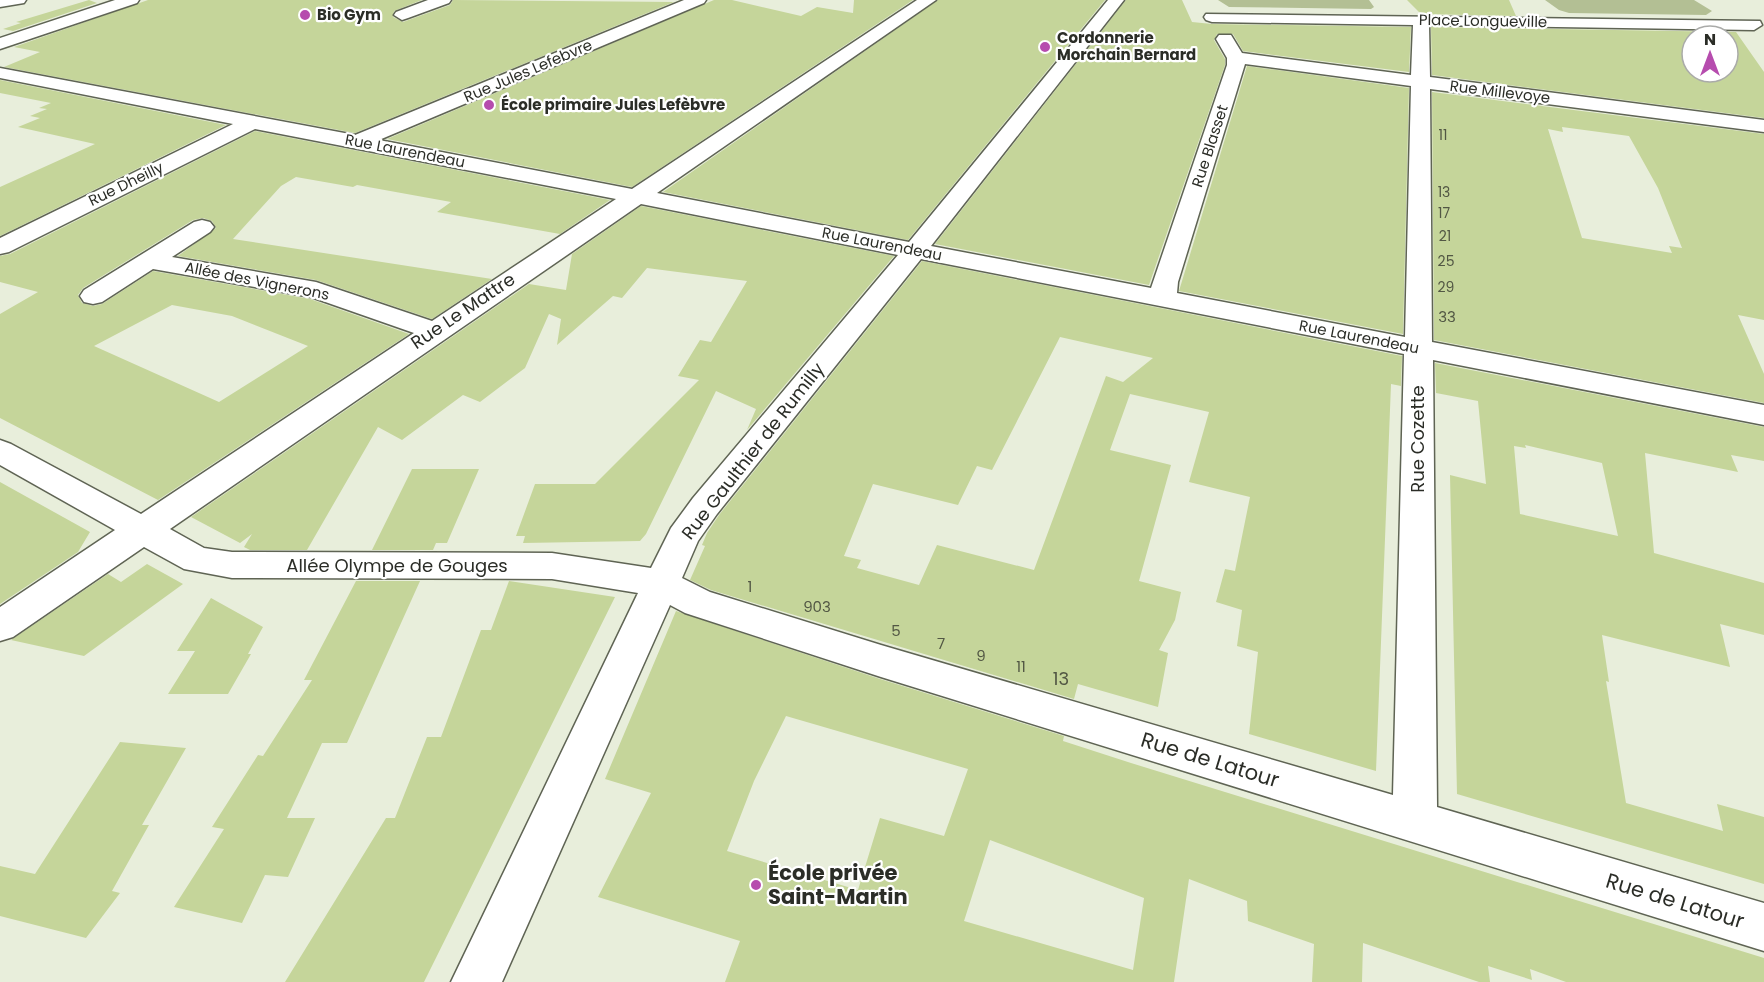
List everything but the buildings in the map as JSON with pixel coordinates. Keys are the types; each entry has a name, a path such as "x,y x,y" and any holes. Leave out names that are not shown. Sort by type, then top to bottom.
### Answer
{"street":[{"path":"0,2 18,0"},
{"path":"0,44 131,0"},
{"path":"402,15 443,0"},
{"name":"Rue Le Mattre","path":"0,626 635,195 928,0"},
{"name":"Rue Jules Lefebvre","path":"357,142 693,1"},
{"name":"Rue Gaulthier de Rumilly","path":"476,982 683,537 705,506 915,250 1106,5"},
{"path":"1402,12 1541,8 1560,22"},
{"path":"1731,8 1759,30"},
{"name":"Place Longueville","path":"1236,58 1208,10 1402,12 1560,22 1759,30"},
{"name":"Rue Cozette","path":"1402,12 1421,82 1415,822"},
{"name":"Rue Millevoye","path":"1236,58 1764,126"},
{"name":"Rue Blasset","path":"1163,298 1165,282 1236,65 1236,58"},
{"name":"Rue Laurendeau","path":"0,73 1764,415"},
{"name":"Rue Dheilly","path":"0,247 253,122"},
{"path":"93,296 202,226"},
{"name":"Allée des Vignerons","path":"147,260 316,290 434,331"},
{"name":"Allée Olympe de Gouges","path":"0,451 197,560 232,566 552,566 660,583"},
{"name":"Rue de Latour","path":"660,583 698,603 1764,927"}],"green space":[{"path":"1218,0 1369,0 1374,7 1371,9 1229,7"},
{"path":"1545,0 1694,0 1712,11 1706,15 1569,13 1559,10"}],"place":[{"name":"Bio Gym","path":"305,15"},
{"name":"Cordonnerie Morchain Bernard","path":"1045,47"},
{"name":"École primaire Jules Lefèbvre","path":"489,105"},
{"name":"École privée Saint-Martin","path":"756,885"}]}
